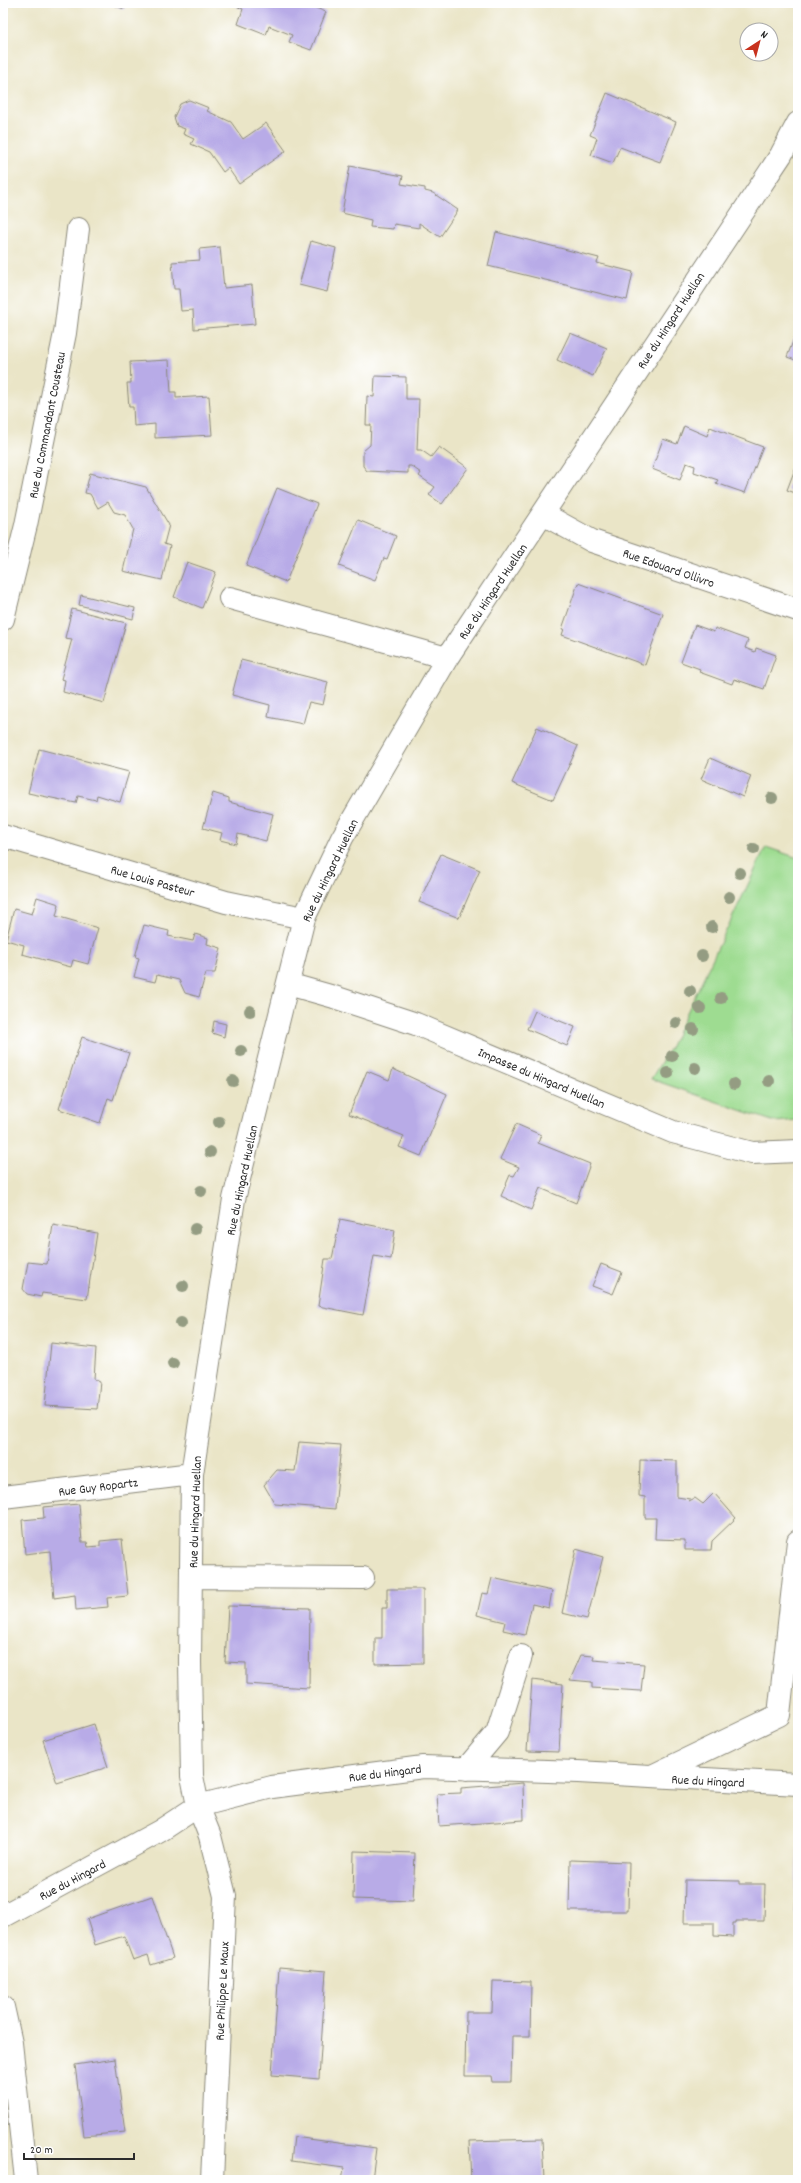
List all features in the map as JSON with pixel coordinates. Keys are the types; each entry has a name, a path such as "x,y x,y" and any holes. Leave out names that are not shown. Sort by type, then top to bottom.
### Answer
{"street":[{"name":"Rue du Hingard Huellan","path":"198,1806 192,1776 190,1662 192,1474 234,1199 304,918 342,838 447,658 781,155 798,123"},
{"name":"Rue du Commandant Cousteau","path":"3,619 26,525 65,333 78,229"},
{"name":"Rue Edouard Ollivro","path":"543,514 592,541 798,610"},
{"path":"230,598 447,658"},
{"name":"Rue Louis Pasteur","path":"3,836 226,902 304,918"},
{"name":"Impasse du Hingard Huellan","path":"288,984 334,996 416,1024 673,1132 752,1153 798,1151"},
{"name":"Rue Guy Ropartz","path":"3,1498 192,1474"},
{"path":"651,1777 779,1715 798,1541"},
{"path":"191,1577 362,1578"},
{"path":"466,1769 497,1732 521,1656"},
{"name":"Rue du Hingard","path":"3,1916 160,1831 198,1806 272,1787 423,1767 798,1784"},
{"name":"Rue Philippe Le Maux","path":"198,1806 210,1836 225,1896 212,2180"},
{"path":"3,2008 11,2043 26,2180"}],"green space":[{"path":"766,847 798,858 798,1120 775,1122 651,1079 671,1046"}],"building":[{"path":"108,3 127,3 124,9"},
{"path":"229,3 303,3 326,12 311,50 289,42 292,35 269,26 266,35 238,24 243,9"},
{"path":"607,93 676,122 660,162 620,147 613,163 591,155 597,138 590,135"},
{"path":"189,100 209,108 207,111 231,122 243,139 266,123 286,151 239,184 228,168 223,172 209,152 191,144 194,139 183,134 185,129 177,126 174,117 180,104"},
{"path":"350,166 403,176 401,184 425,188 425,191 433,193 458,210 440,237 419,223 419,228 394,224 393,229 370,227 371,220 342,213"},
{"path":"496,232 599,258 597,263 633,272 627,300 488,266"},
{"path":"311,241 336,248 327,292 299,285"},
{"path":"220,247 224,288 252,285 255,324 194,329 193,310 181,311 179,289 174,289 172,262 200,260 199,249"},
{"path":"798,328 798,361 787,357"},
{"path":"570,333 607,348 593,376 557,360"},
{"path":"169,360 171,392 176,392 176,398 209,396 212,435 155,438 155,424 134,426 133,407 129,407 127,383 131,383 130,362"},
{"path":"375,376 406,377 406,399 419,399 417,450 421,450 431,457 439,447 468,468 442,504 429,495 435,487 419,476 421,473 411,466 408,466 408,473 367,471 363,466 363,451 370,445 371,425 366,425 367,396 374,397"},
{"path":"684,426 707,436 710,427 763,447 745,493 716,483 718,480 694,472 695,466 686,463 680,480 652,469 663,439 677,444"},
{"path":"798,461 798,494 787,490"},
{"path":"90,473 146,487 169,525 164,544 170,546 162,580 123,571 133,529 125,515 114,512 108,502 98,508 90,494 85,493"},
{"path":"277,488 317,504 286,582 246,566"},
{"path":"358,520 396,536 387,559 384,558 375,580 339,566"},
{"path":"187,562 216,572 202,608 174,597"},
{"path":"578,583 663,614 645,665 562,635 564,629 562,629"},
{"path":"81,595 135,608 133,619 79,605"},
{"path":"72,609 126,623 104,703 63,692 65,680 61,679 72,639 65,638"},
{"path":"695,625 714,632 715,628 748,640 745,648 755,652 756,648 776,655 764,689 734,679 732,684 699,672 700,669 681,662"},
{"path":"241,660 328,682 323,705 309,702 303,724 268,717 270,705 232,695"},
{"path":"537,727 578,746 553,800 512,783"},
{"path":"39,749 129,772 120,802 97,795 96,800 78,796 76,803 28,793"},
{"path":"710,758 751,776 743,797 701,779"},
{"path":"213,793 229,798 229,802 273,814 266,841 238,834 236,844 220,840 222,833 203,828"},
{"path":"441,854 480,870 459,918 419,902"},
{"path":"37,897 59,904 56,916 98,928 88,964 73,960 71,967 22,954 24,945 6,940 14,909 32,914"},
{"path":"144,925 169,931 168,936 193,941 195,934 208,938 207,944 221,948 215,973 206,973 199,997 185,993 179,980 157,975 155,982 134,977 139,958 135,957"},
{"path":"535,1011 575,1027 567,1046 527,1029"},
{"path":"214,1021 226,1024 224,1037 212,1033"},
{"path":"82,1037 129,1053 113,1100 108,1098 100,1123 59,1109"},
{"path":"393,1069 447,1094 421,1156 399,1147 404,1136 349,1114 367,1071 389,1080"},
{"path":"516,1124 541,1135 538,1143 590,1164 576,1203 540,1188 531,1210 501,1196 510,1175 514,1176 519,1167 500,1159"},
{"path":"340,1219 395,1230 391,1259 374,1256 363,1315 318,1306 325,1259 332,1259"},
{"path":"53,1225 97,1233 87,1299 42,1293 41,1297 27,1294 23,1289 28,1262 47,1264"},
{"path":"601,1264 622,1272 613,1294 592,1286"},
{"path":"51,1343 96,1348 94,1379 100,1382 97,1409 45,1406"},
{"path":"299,1442 341,1445 335,1509 275,1504 264,1485 277,1470 295,1471"},
{"path":"640,1460 677,1461 677,1497 690,1499 689,1501 695,1498 703,1504 714,1493 736,1518 712,1541 711,1550 685,1550 685,1540 655,1539 656,1518 645,1518 645,1497 639,1496"},
{"path":"79,1504 82,1542 87,1542 88,1547 100,1546 100,1541 122,1539 128,1596 107,1598 108,1607 76,1610 75,1595 54,1598 50,1551 25,1554 22,1520 44,1518 43,1507"},
{"path":"576,1549 603,1557 587,1619 562,1613"},
{"path":"492,1578 552,1591 549,1608 532,1604 525,1635 503,1630 505,1622 477,1615 482,1593 488,1594"},
{"path":"387,1589 423,1589 423,1663 375,1664 375,1638 382,1638 382,1608 387,1608"},
{"path":"228,1606 310,1608 309,1688 246,1684 246,1663 225,1662"},
{"path":"581,1655 594,1656 593,1660 644,1664 641,1691 592,1688 592,1682 570,1680"},
{"path":"532,1680 563,1684 559,1752 527,1751"},
{"path":"94,1724 108,1767 57,1783 43,1740"},
{"path":"523,1783 524,1820 439,1826 437,1794 461,1793 461,1788"},
{"path":"797,1847 798,1915 795,1915"},
{"path":"354,1851 415,1853 413,1901 353,1899"},
{"path":"570,1860 629,1862 628,1911 569,1911"},
{"path":"685,1880 739,1881 739,1884 765,1884 764,1921 736,1921 736,1923 733,1923 733,1937 714,1936 714,1923 684,1923"},
{"path":"152,1896 173,1958 151,1965 148,1955 133,1960 124,1936 95,1945 87,1919"},
{"path":"279,1967 326,1971 319,2079 272,2075"},
{"path":"493,1981 531,1982 530,2036 512,2036 511,2082 492,2082 491,2076 465,2076 466,2012 492,2012"},
{"path":"115,2059 125,2132 84,2136 75,2065"},
{"path":"294,2137 376,2148 372,2180 342,2180 344,2168 291,2161"},
{"path":"542,2139 544,2180 471,2180 469,2141"}]}
